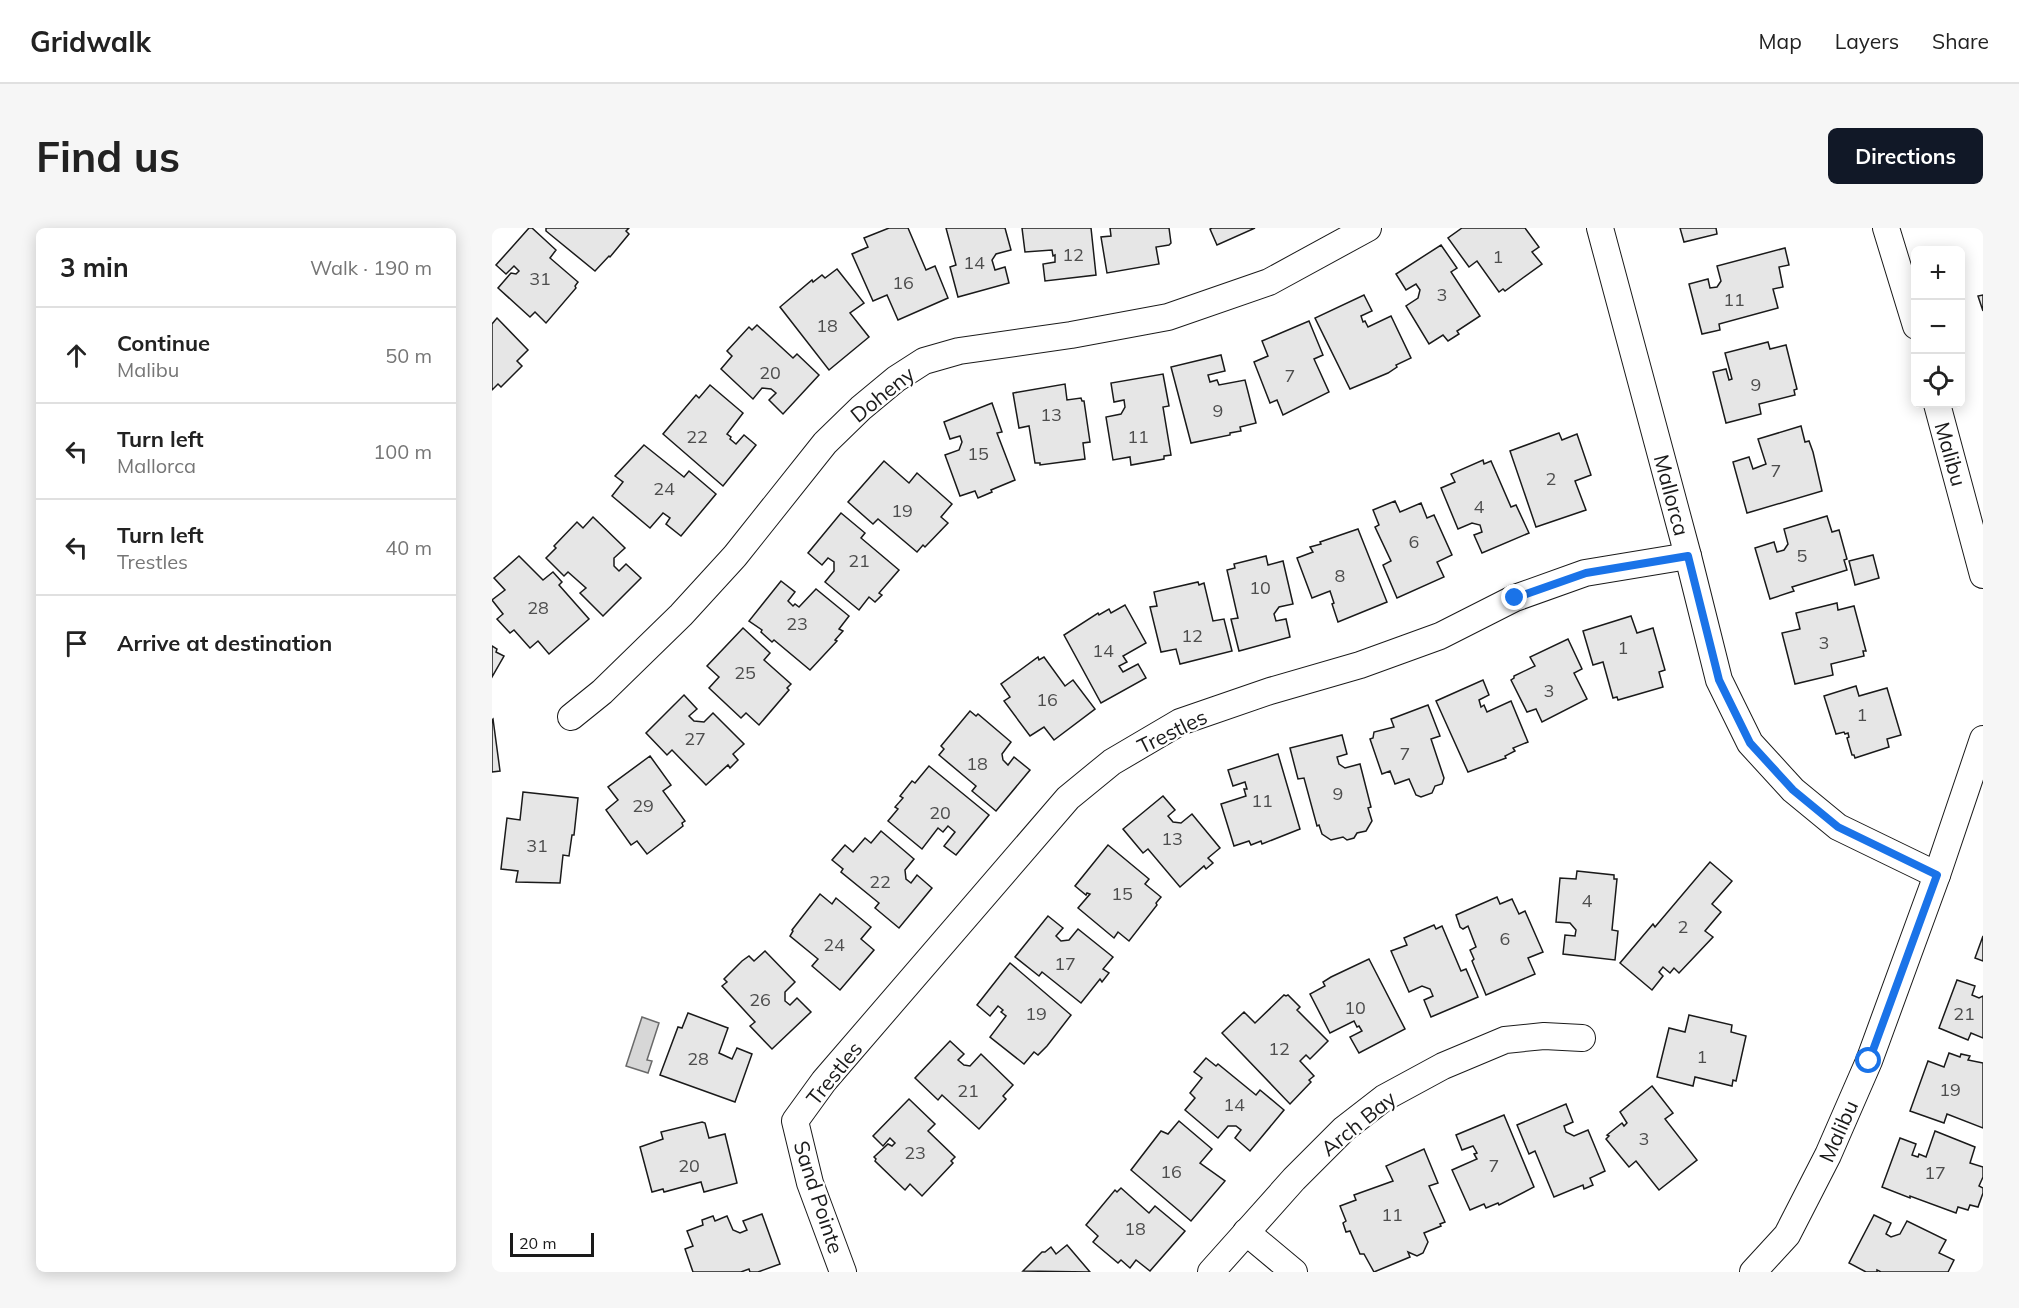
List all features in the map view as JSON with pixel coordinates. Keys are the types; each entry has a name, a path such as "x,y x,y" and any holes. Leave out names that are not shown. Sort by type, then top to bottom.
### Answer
{"street":[{"name":"Doheny","path":"571,717 602,692 681,615 742,547 825,443 861,408 896,379 924,361 959,351 1071,335 1168,317 1269,282 1368,228"},
{"name":"Mallorca","path":"1600,228 1719,680 1750,743 1793,790 1838,827 1937,875"},
{"path":"1886,228 1911,310"},
{"name":"Malibu","path":"1938,408 1983,575"},
{"name":"Trestles","path":"795,1121 824,1081 1068,798 1112,762 1180,722 1270,691 1360,665 1430,640 1515,598 1586,573 1688,556"},
{"name":"Malibu","path":"1753,1272 1787,1235 1828,1155 1869,1061 1937,875 1983,739"},
{"name":"Arch Bay","path":"1211,1272 1294,1179 1344,1129 1384,1098 1443,1066 1504,1040 1544,1036 1581,1038"},
{"name":"Sand Pointe","path":"795,1121 810,1183 843,1272"},
{"path":"1246,1232 1294,1272"}],"shaded area":[{"path":"642,1017 659,1023 647,1060 652,1061 648,1073 626,1066"}],"building":[{"path":"529,228 532,228 556,250 550,258 578,282 576,288 546,323 535,312 530,317 498,288 511,273 516,274 519,271 514,266 506,274 496,265"},
{"path":"546,228 629,228 626,231 629,234 595,271 546,231"},
{"path":"889,228 908,228 926,270 935,266 948,298 898,320 887,295 873,301 852,254 868,247 864,238"},
{"path":"946,228 1005,228 1011,250 996,254 992,260 995,270 1005,267 1009,283 958,297 950,267 956,265"},
{"path":"1022,228 1091,228 1096,275 1045,281 1043,264 1055,262 1055,255 1053,256 1052,250 1025,252"},
{"path":"1110,228 1169,228 1171,243 1156,247 1159,264 1107,273 1101,237 1111,236"},
{"path":"1255,228 1217,245 1210,229"},
{"path":"1462,228 1525,228 1539,247 1532,252 1542,264 1505,291 1503,289 1499,292 1477,261 1469,267 1448,238"},
{"path":"1680,228 1716,228 1717,234 1684,242"},
{"path":"1441,245 1457,268 1451,272 1480,316 1457,331 1459,334 1448,341 1443,335 1429,344 1406,306 1418,298 1420,290 1416,284 1406,290 1396,274"},
{"path":"1785,248 1789,265 1779,267 1783,287 1773,289 1778,308 1719,324 1720,330 1702,334 1689,284 1708,279 1710,288 1717,287 1721,281 1717,266"},
{"path":"837,269 864,303 850,313 869,337 829,370 780,307 812,280 813,282 822,275 825,278"},
{"path":"1364,295 1372,311 1361,316 1363,322 1365,321 1368,327 1391,316 1411,358 1396,365 1397,367 1388,373 1350,389 1315,318"},
{"path":"1983,295 1983,311 1978,296"},
{"path":"497,318 528,350 517,361 522,366 501,387 498,384 492,390 492,324"},
{"path":"1309,321 1323,355 1314,359 1329,392 1283,415 1277,400 1270,403 1254,362 1268,356 1262,341"},
{"path":"757,325 793,358 797,354 819,375 783,414 769,400 776,393 771,389 762,388 753,399 721,369 732,356 727,351 749,327 752,330"},
{"path":"1768,342 1770,349 1786,345 1797,389 1794,390 1795,395 1759,404 1761,414 1726,423 1713,372 1726,369 1729,380 1732,379 1725,353"},
{"path":"1221,355 1225,371 1208,375 1210,382 1217,380 1219,385 1245,380 1256,423 1240,427 1241,431 1230,433 1230,435 1191,443 1171,367"},
{"path":"1163,374 1169,406 1163,407 1171,455 1164,456 1164,459 1131,465 1130,457 1113,460 1106,417 1121,414 1125,407 1124,400 1114,402 1111,383"},
{"path":"1065,384 1067,400 1081,398 1084,401 1090,442 1083,443 1085,459 1040,465 1040,463 1035,463 1029,426 1019,428 1013,393"},
{"path":"710,385 743,413 727,434 731,437 730,439 736,444 744,435 756,445 723,486 663,434 696,395 699,398"},
{"path":"992,403 1002,432 997,433 1015,480 978,498 975,491 960,496 945,455 959,450 962,442 960,436 950,439 944,422"},
{"path":"1801,426 1805,442 1809,441 1813,452 1822,491 1747,513 1733,462 1749,457 1753,469 1766,464 1758,439"},
{"path":"1559,433 1562,440 1577,434 1591,475 1575,481 1586,510 1536,527 1510,451"},
{"path":"644,445 684,477 689,471 716,494 681,536 666,524 670,518 663,513 650,528 612,496 623,482 615,476"},
{"path":"1483,460 1484,464 1491,461 1511,507 1516,505 1529,533 1482,553 1474,535 1482,532 1480,525 1472,523 1458,529 1441,488 1455,482 1451,474"},
{"path":"884,461 909,483 917,473 952,504 941,517 948,523 925,547 923,545 917,552 878,519 873,524 848,502"},
{"path":"1395,501 1400,512 1421,503 1427,518 1434,515 1452,555 1437,562 1444,577 1397,598 1383,565 1391,561 1375,527 1379,525 1373,510"},
{"path":"841,513 865,533 861,538 899,570 879,593 882,595 875,602 869,597 859,610 825,582 834,571 834,562 828,558 822,565 808,553"},
{"path":"1827,516 1832,532 1839,530 1847,559 1844,560 1847,570 1792,587 1794,591 1770,599 1755,548 1774,542 1777,552 1784,550 1788,544 1784,529"},
{"path":"593,517 625,548 614,558 614,566 619,571 626,564 641,578 603,616 580,593 586,588 568,572 564,576 546,558 577,522 583,528"},
{"path":"1358,529 1387,602 1338,622 1330,591 1312,598 1297,558 1313,552 1310,547 1321,544 1320,542"},
{"path":"1873,555 1879,578 1855,585 1849,561"},
{"path":"519,556 543,580 553,572 562,582 559,585 589,619 549,654 538,641 530,648 514,630 510,633 497,619 503,614 492,600 505,590 494,578"},
{"path":"1266,556 1268,565 1283,561 1293,604 1279,607 1274,614 1276,621 1286,619 1290,637 1239,651 1231,619 1238,618 1227,570 1235,568 1234,564"},
{"path":"781,581 795,592 788,601 793,606 795,604 799,607 816,589 849,616 839,629 843,631 835,640 837,641 810,670 774,640 772,642 761,632 762,630 749,621"},
{"path":"1198,582 1199,585 1204,583 1213,621 1224,619 1232,651 1180,664 1176,649 1161,652 1150,607 1157,606 1154,592"},
{"path":"1837,603 1838,610 1854,606 1866,651 1863,651 1864,656 1831,664 1833,675 1795,684 1782,633 1800,629 1796,613"},
{"path":"1125,605 1146,643 1123,656 1127,662 1119,666 1123,672 1138,664 1146,678 1101,703 1064,635 1098,613 1099,615 1109,609 1111,613"},
{"path":"1631,616 1637,633 1653,628 1665,670 1659,672 1663,687 1618,700 1617,697 1613,698 1603,662 1593,665 1583,631"},
{"path":"743,628 770,653 764,660 791,684 787,688 789,690 759,725 746,713 741,718 709,688 719,677 707,666"},
{"path":"1568,639 1582,669 1574,673 1587,699 1542,722 1536,709 1527,712 1511,680 1514,676 1535,666 1530,657"},
{"path":"492,646 497,649 496,652 504,656 492,677"},
{"path":"1038,657 1039,660 1044,657 1065,686 1073,680 1095,709 1054,740 1044,727 1030,736 1004,701 1010,697 1001,684"},
{"path":"1483,680 1489,695 1479,700 1481,707 1484,705 1487,712 1511,701 1528,742 1513,748 1515,751 1505,756 1506,758 1468,772 1436,701"},
{"path":"1856,686 1859,696 1887,688 1901,735 1887,739 1889,747 1855,758 1847,738 1848,733 1836,734 1824,696"},
{"path":"684,695 697,709 689,716 694,721 704,722 713,713 744,744 733,754 738,760 730,768 728,765 706,785 672,750 667,755 646,733"},
{"path":"1428,705 1440,736 1431,739 1444,778 1442,784 1435,786 1432,793 1421,797 1416,795 1409,779 1395,784 1390,771 1382,774 1370,739 1373,738 1374,732 1394,727 1391,719"},
{"path":"970,711 976,716 978,714 1011,742 1002,754 1003,760 1008,765 1014,757 1030,770 996,811 972,791 976,786 939,755 944,749 941,746"},
{"path":"492,720 500,771 492,772"},
{"path":"1342,735 1347,754 1337,757 1339,764 1345,768 1360,764 1371,807 1368,808 1372,821 1366,831 1357,833 1354,838 1347,840 1343,837 1331,840 1322,834 1319,825 1317,826 1304,778 1298,779 1290,748"},
{"path":"1278,754 1300,829 1262,844 1261,841 1251,845 1249,841 1234,846 1221,804 1246,796 1244,789 1247,789 1245,782 1233,786 1228,770"},
{"path":"650,756 671,785 663,791 685,821 682,823 683,826 647,854 637,841 631,845 606,810 618,800 608,787"},
{"path":"929,766 989,815 956,855 944,846 955,832 948,826 943,832 938,828 922,849 888,821 898,809 895,807 903,798 900,796"},
{"path":"523,792 578,798 574,835 572,835 569,856 563,855 560,883 516,882 518,871 501,869 507,818 520,820"},
{"path":"1163,796 1175,810 1168,816 1173,822 1181,823 1192,814 1220,848 1208,858 1213,863 1206,869 1204,866 1180,887 1148,849 1143,853 1123,829"},
{"path":"881,831 914,859 905,870 906,879 911,883 917,875 932,888 899,928 875,908 879,903 841,872 843,869 832,860 845,845 853,852 865,838 871,843"},
{"path":"1108,845 1149,879 1145,884 1161,897 1129,941 1118,932 1114,938 1078,908 1090,894 1086,895 1075,886"},
{"path":"1710,862 1732,881 1712,904 1721,912 1705,931 1713,937 1679,973 1674,968 1670,973 1663,967 1659,972 1663,976 1652,990 1620,963 1653,924 1655,927"},
{"path":"1577,871 1614,875 1614,879 1617,879 1612,930 1618,931 1615,960 1563,954 1565,935 1575,936 1576,930 1570,923 1556,922 1560,878 1576,879"},
{"path":"820,894 832,904 836,898 871,927 861,939 874,950 840,990 812,966 818,959 790,936 792,930"},
{"path":"1497,897 1500,904 1512,899 1519,914 1525,911 1543,952 1528,958 1535,974 1486,995 1472,961 1474,959 1470,950 1476,947 1468,926 1463,929 1460,927 1456,915"},
{"path":"1048,916 1063,928 1056,936 1061,941 1069,940 1078,929 1113,957 1103,969 1109,973 1102,982 1100,979 1081,1003 1042,972 1039,976 1015,957"},
{"path":"1434,925 1436,929 1442,926 1461,971 1466,969 1478,997 1431,1017 1424,1000 1433,996 1430,989 1422,986 1409,992 1391,951 1407,945 1404,938"},
{"path":"1983,936 1983,961 1975,958"},
{"path":"765,951 795,982 785,992 785,1001 790,1005 797,998 811,1012 772,1049 750,1026 755,1022 722,986 727,982 724,979 742,961 749,956 754,961"},
{"path":"1369,959 1405,1029 1359,1053 1350,1037 1362,1031 1359,1026 1357,1027 1354,1021 1330,1033 1310,994 1325,986 1323,982 1331,977"},
{"path":"1010,963 1071,1015 1047,1046 1038,1055 1034,1052 1024,1064 990,1037 1006,1016 1001,1012 1003,1010 998,1006 990,1016 977,1005"},
{"path":"1957,980 1975,986 1972,995 1979,998 1983,996 1983,1038 1971,1033 1968,1040 1939,1028"},
{"path":"1284,995 1288,995 1300,1007 1297,1010 1328,1041 1310,1059 1306,1055 1300,1061 1314,1076 1290,1104 1222,1033 1244,1012 1255,1023"},
{"path":"688,1013 728,1028 719,1053 732,1059 737,1048 752,1054 735,1102 660,1075 678,1027 682,1028"},
{"path":"1689,1015 1732,1025 1731,1032 1746,1036 1736,1081 1733,1080 1732,1086 1695,1077 1693,1086 1657,1077 1669,1028 1685,1032"},
{"path":"950,1041 964,1054 958,1060 964,1065 970,1066 981,1054 1013,1085 1003,1096 1006,1099 979,1129 942,1095 938,1100 915,1078"},
{"path":"1949,1053 1960,1057 1961,1054 1970,1056 1968,1060 1983,1063 1983,1128 1947,1114 1944,1123 1910,1111 1928,1061 1944,1067"},
{"path":"1206,1058 1216,1066 1218,1064 1256,1095 1260,1090 1284,1110 1250,1151 1235,1138 1241,1130 1236,1126 1228,1126 1218,1138 1185,1110 1195,1098 1190,1093 1202,1078 1194,1072"},
{"path":"1652,1086 1673,1113 1665,1119 1697,1160 1659,1190 1636,1161 1629,1167 1606,1139 1609,1136 1607,1135 1622,1123 1624,1126 1627,1123 1620,1112"},
{"path":"909,1099 935,1124 928,1131 955,1157 951,1161 953,1163 922,1196 910,1184 905,1190 875,1161 874,1157 888,1144 892,1146 895,1143 890,1138 883,1146 873,1136"},
{"path":"1566,1104 1573,1122 1564,1126 1566,1132 1574,1136 1588,1130 1605,1171 1590,1178 1593,1185 1584,1189 1583,1185 1554,1197 1535,1151 1529,1154 1517,1125"},
{"path":"1504,1115 1534,1187 1499,1205 1498,1203 1486,1208 1484,1204 1470,1210 1452,1170 1477,1159 1474,1154 1477,1153 1473,1146 1462,1150 1456,1135"},
{"path":"1179,1121 1212,1149 1200,1163 1225,1181 1191,1221 1131,1170 1161,1131 1168,1134"},
{"path":"705,1123 709,1138 725,1134 737,1183 704,1192 701,1182 664,1192 663,1189 652,1192 640,1147 663,1139 661,1132"},
{"path":"1935,1131 1975,1147 1970,1163 1983,1167 1983,1177 1979,1186 1983,1188 1983,1193 1978,1207 1970,1205 1968,1210 1958,1207 1956,1213 1882,1187 1900,1138 1916,1144 1912,1155 1918,1157 1919,1154 1926,1157"},
{"path":"1424,1149 1438,1183 1429,1186 1445,1222 1424,1233 1428,1242 1423,1253 1417,1256 1408,1252 1410,1257 1374,1272 1364,1254 1360,1254 1350,1231 1346,1232 1343,1223 1346,1221 1340,1206 1356,1200 1354,1195 1393,1181 1386,1166"},
{"path":"1121,1188 1149,1213 1155,1206 1185,1231 1150,1271 1136,1260 1130,1268 1121,1260 1118,1263 1093,1242 1098,1236 1086,1225 1115,1190 1117,1192"},
{"path":"762,1214 780,1264 758,1272 750,1272 749,1269 741,1272 693,1272 685,1249 693,1246 687,1231 703,1225 702,1220 713,1216 715,1221 727,1216 733,1230 740,1233 747,1230 743,1221"},
{"path":"1874,1215 1891,1223 1886,1234 1891,1237 1900,1234 1907,1221 1946,1240 1939,1253 1954,1260 1948,1272 1881,1272 1877,1270 1877,1272 1866,1272 1849,1263"},
{"path":"1067,1245 1090,1272 1023,1271 1042,1252 1051,1247 1056,1254"}],"route":[{"path":"1515,598 1586,573 1688,556 1719,680 1750,743 1793,790 1838,827 1937,875 1869,1061"}]}
